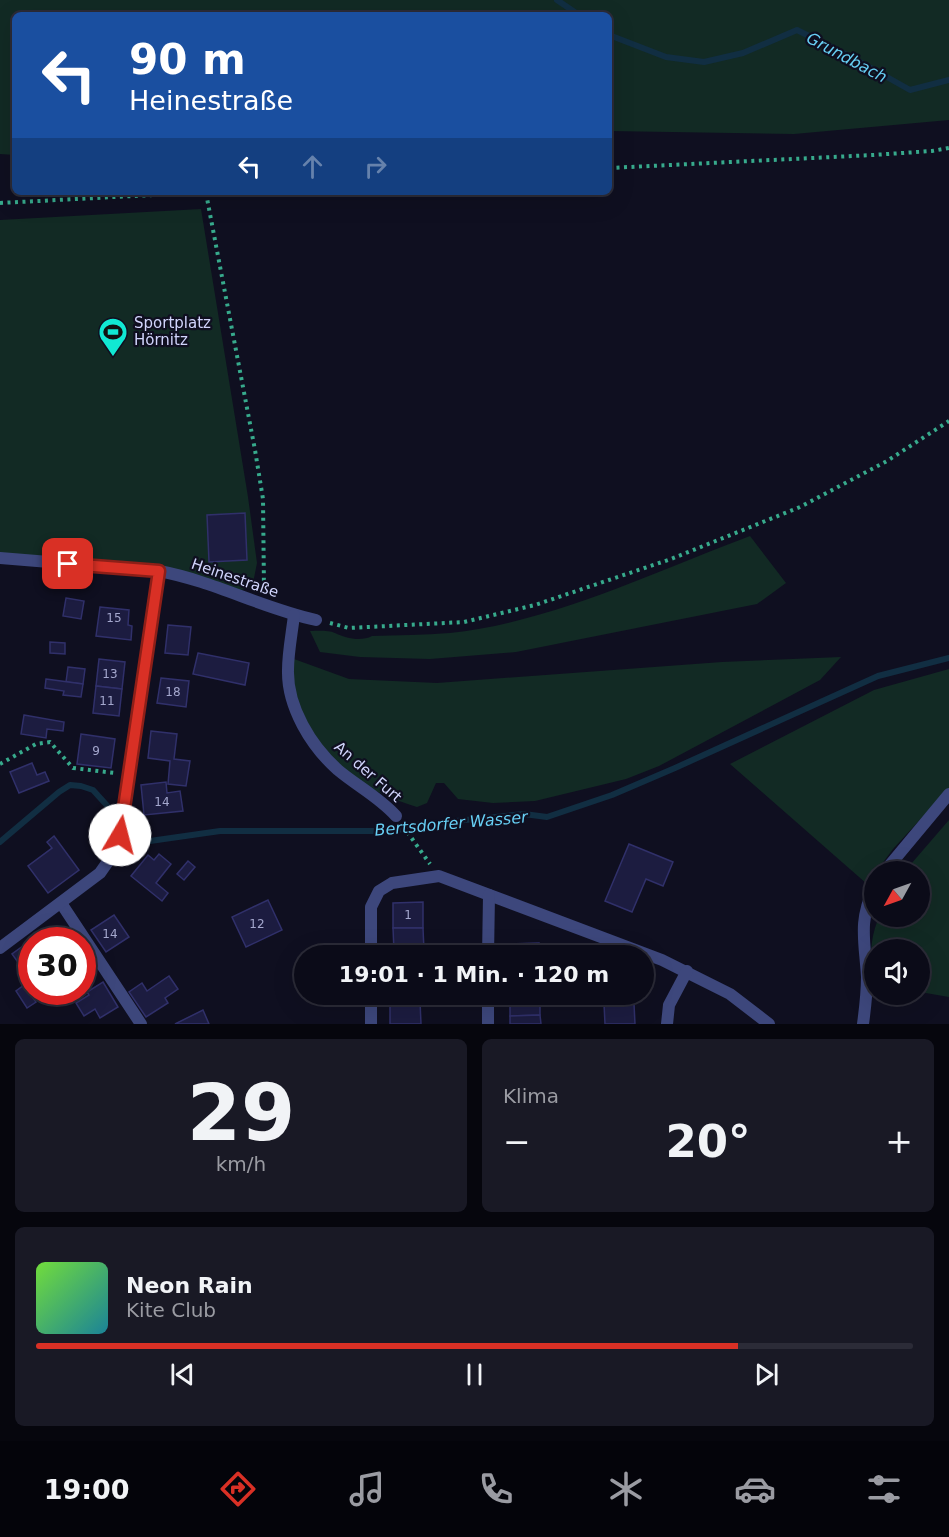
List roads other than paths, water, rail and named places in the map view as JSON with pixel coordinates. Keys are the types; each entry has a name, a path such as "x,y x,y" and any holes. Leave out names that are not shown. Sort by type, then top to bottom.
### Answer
{"street":[{"name":"Heinestraße","path":"0,558 159,571 181,575 294,615 315,620"},
{"path":"0,948 100,873 116,850 159,571"},
{"name":"An der Furt","path":"294,615 288,670 289,689 296,711 321,751 338,770 384,803 396,816"},
{"path":"893,861 949,794"},
{"path":"371,945 370,907 379,891 392,883 439,876 687,971 729,994 769,1024"},
{"path":"488,945 489,895"},
{"path":"61,903 141,1024"},
{"path":"863,1024 867,979 863,943 864,918"},
{"path":"667,1024 669,1005 687,971"},
{"path":"371,1005 371,1024"},
{"path":"488,1005 488,1024"}],"waterway":[{"name":"Grundbach","path":"557,0 575,12"},
{"name":"Grundbach","path":"612,36 666,57 704,62 743,53 797,30 910,90 949,80"},
{"name":"Bertsdorfer Wasser","path":"0,842 70,785 93,790 131,832 150,841 220,831 381,831 405,829 416,825 524,814 547,817 612,795 878,676 949,658"}],"place":[{"name":"Sportplatz Hörnitz","path":"113,358"}]}
